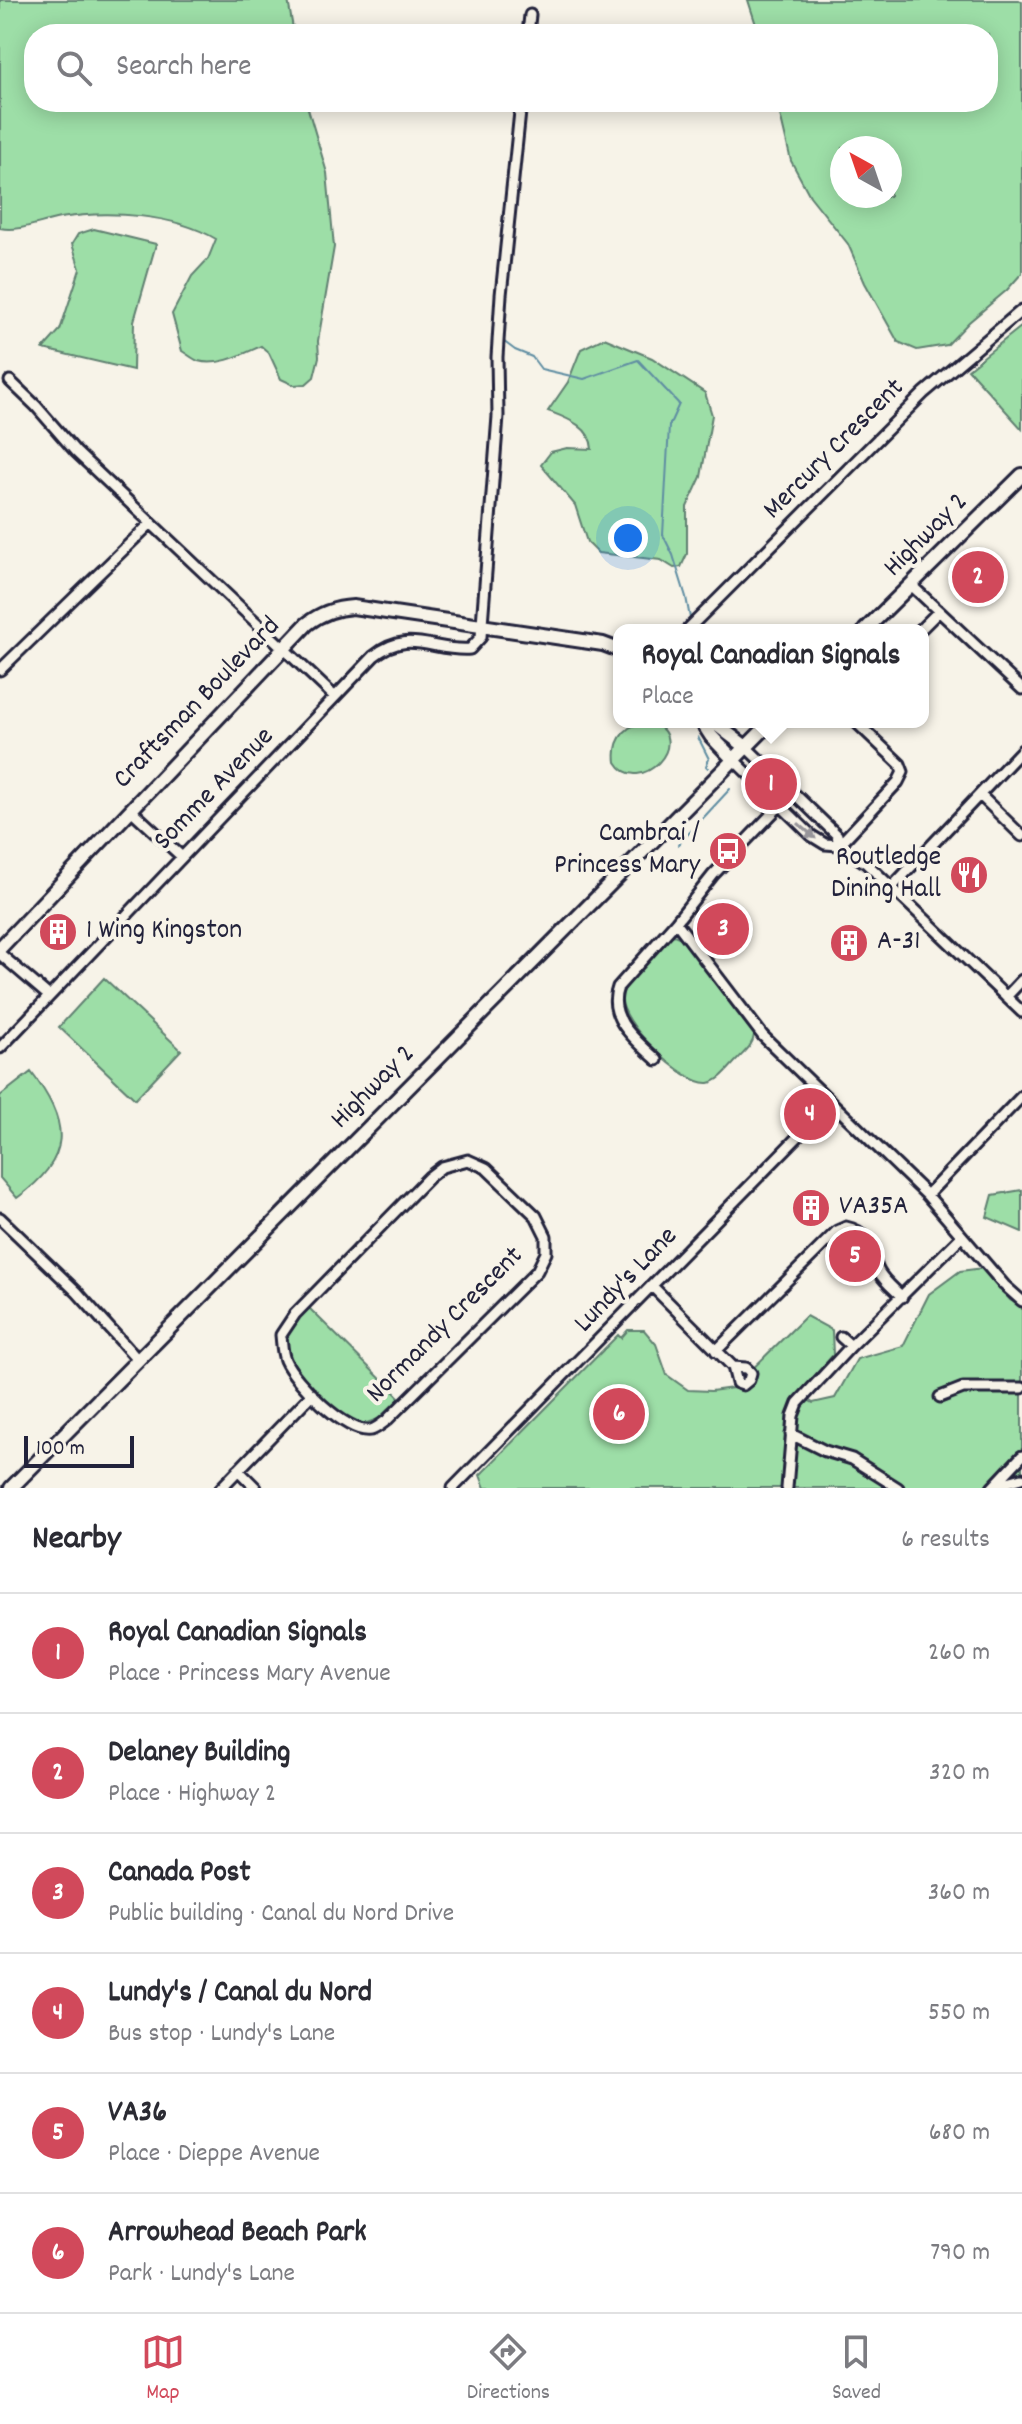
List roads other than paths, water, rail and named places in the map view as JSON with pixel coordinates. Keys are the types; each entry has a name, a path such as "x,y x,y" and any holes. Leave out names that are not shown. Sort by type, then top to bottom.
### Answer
{"main road":[{"name":"Highway 2","path":"871,624 1022,475"},
{"name":"Craftsman Boulevard","path":"0,951 315,618 342,607 353,607 613,648"},
{"path":"706,728 733,759"},
{"path":"721,728 746,747"},
{"name":"Highway 2","path":"11,1488 765,728"}],"street":[{"path":"529,24 530,15"},
{"path":"483,625 498,416 497,357 501,295 520,112"},
{"name":"Mercury Crescent","path":"693,624 924,393 1022,310"},
{"path":"10,381 76,452 335,697"},
{"path":"0,670 151,523"},
{"path":"911,585 1022,689"},
{"path":"926,624 938,612"},
{"name":"Somme Avenue","path":"0,1048 374,656 392,645 414,641 470,649 481,637 483,625"},
{"path":"839,845 898,782 903,772 900,764 862,728"},
{"path":"746,747 837,835 839,845"},
{"path":"891,888 1022,750"},
{"path":"733,759 812,836 855,854 1022,1012"},
{"path":"657,1060 618,1017 615,994 621,982 676,922 713,875 793,792"},
{"path":"980,795 1022,836"},
{"path":"131,810 182,857"},
{"path":"676,922 754,1025 927,1195 1004,1285 1022,1301"},
{"path":"0,951 49,996"},
{"path":"1006,997 1022,980"},
{"path":"927,1195 1022,1096"},
{"name":"Lundy's Lane","path":"453,1488 831,1103"},
{"name":"Normandy Crescent","path":"468,1160 486,1168 536,1216 546,1236 546,1253 537,1271 387,1420 372,1430 357,1429 312,1394 284,1359 281,1335 287,1324 442,1167 468,1160"},
{"path":"0,1218 77,1292 138,1360"},
{"path":"716,1351 837,1231 846,1227 854,1229 869,1243 877,1270 902,1297"},
{"path":"787,1488 793,1416 798,1403 962,1236"},
{"path":"652,1286 733,1367"},
{"path":"841,1337 851,1346"},
{"path":"940,1397 963,1388 1022,1388"},
{"path":"221,1488 312,1394"},
{"path":"791,1434 825,1451 852,1459 898,1488"},
{"path":"993,1487 1021,1462"},
{"path":"238,1470 256,1488"},
{"path":"993,1487 1022,1478"}],"waterway":[{"path":"503,341 532,357 541,369 584,379 638,360 679,404 669,426 663,535 673,555 690,618"},
{"path":"698,737 709,759 708,768"},
{"path":"678,845 730,789"}],"place":[{"name":"Delaney Building","path":"978,577"},
{"name":"Royal Canadian Signals","path":"771,784"},
{"name":"Cambrai / Princess Mary","path":"728,851"},
{"name":"Routledge Dining Hall","path":"969,875"},
{"name":"Canada Post","path":"723,929"},
{"name":"1 Wing Kingston","path":"58,932"},
{"name":"A-31","path":"849,943"},
{"name":"Lundy's / Canal du Nord","path":"810,1114"},
{"name":"VA35A","path":"811,1208"},
{"name":"VA36","path":"855,1256"},
{"name":"Arrowhead Beach Park","path":"619,1414"}]}
